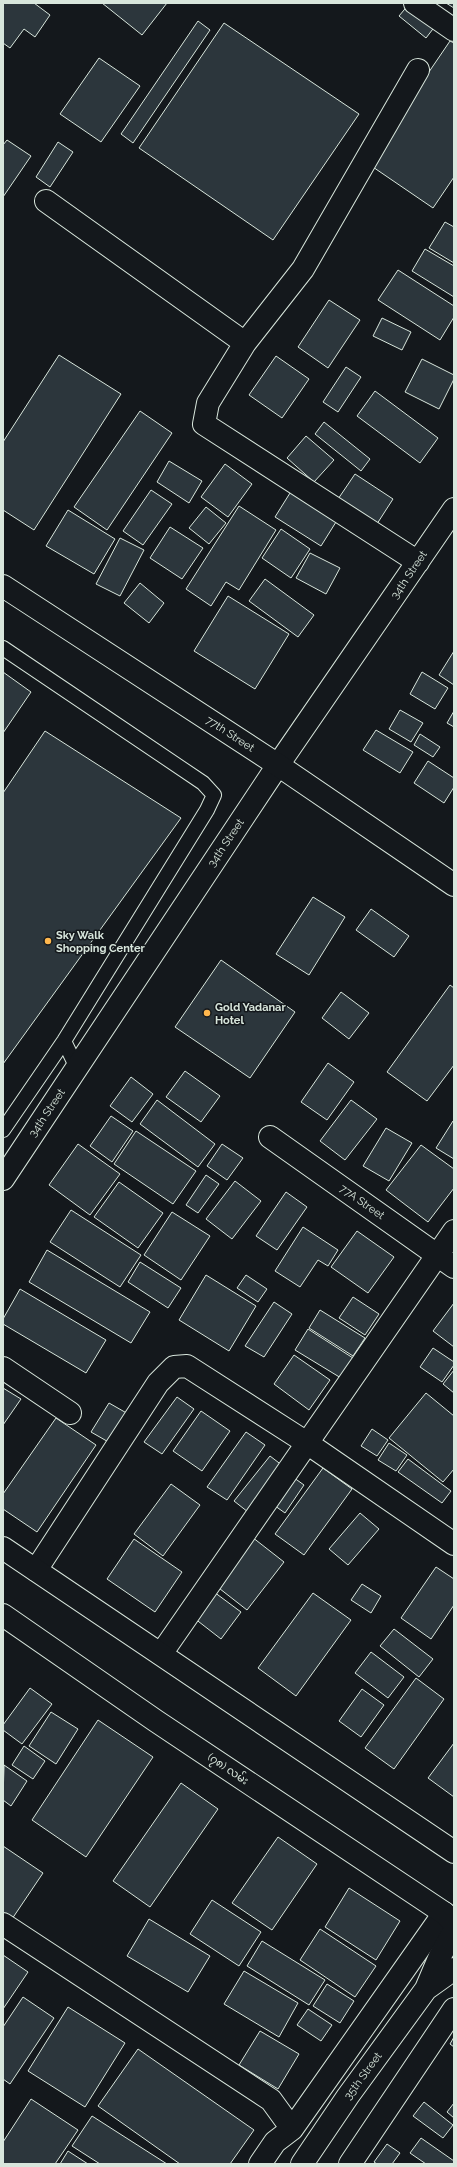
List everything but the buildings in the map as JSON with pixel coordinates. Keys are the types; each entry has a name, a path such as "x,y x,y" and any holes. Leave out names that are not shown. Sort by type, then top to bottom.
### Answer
{"street":[{"path":"415,3 454,30"},
{"path":"418,70 303,269 245,343 208,403 204,424 418,562"},
{"path":"46,201 245,343"},
{"name":"34th Street","path":"3,1179 278,765 454,509"},
{"name":"77th Street","path":"3,586 278,765 454,885"},
{"name":"77A Street","path":"270,1137 446,1261"},
{"path":"160,1654 307,1443 446,1261 454,1231"},
{"path":"36,1570 158,1383 174,1367 187,1366 307,1443 454,1544"},
{"path":"3,1368 70,1413"},
{"path":"3,1548 454,1852"},
{"name":"(၇၈) လမ်း","path":"3,1615 451,1922"},
{"path":"260,2164 275,2142 292,2129 451,1922"},
{"name":"35th Street","path":"302,2164 348,2096 426,1989 440,1956 451,1922"},
{"path":"3,1924 271,2100 292,2129"},
{"name":"35th Street","path":"426,1989 454,1969"},
{"path":"350,2164 454,2009"}],"lane":[{"path":"3,648 202,783 214,795 207,810 64,1040 3,1130"},
{"path":"64,1040 77,1068"}],"place":[{"name":"Sky Walk Shopping Center","path":"48,941"},
{"name":"Gold Yadanar Hotel","path":"207,1013"}]}
